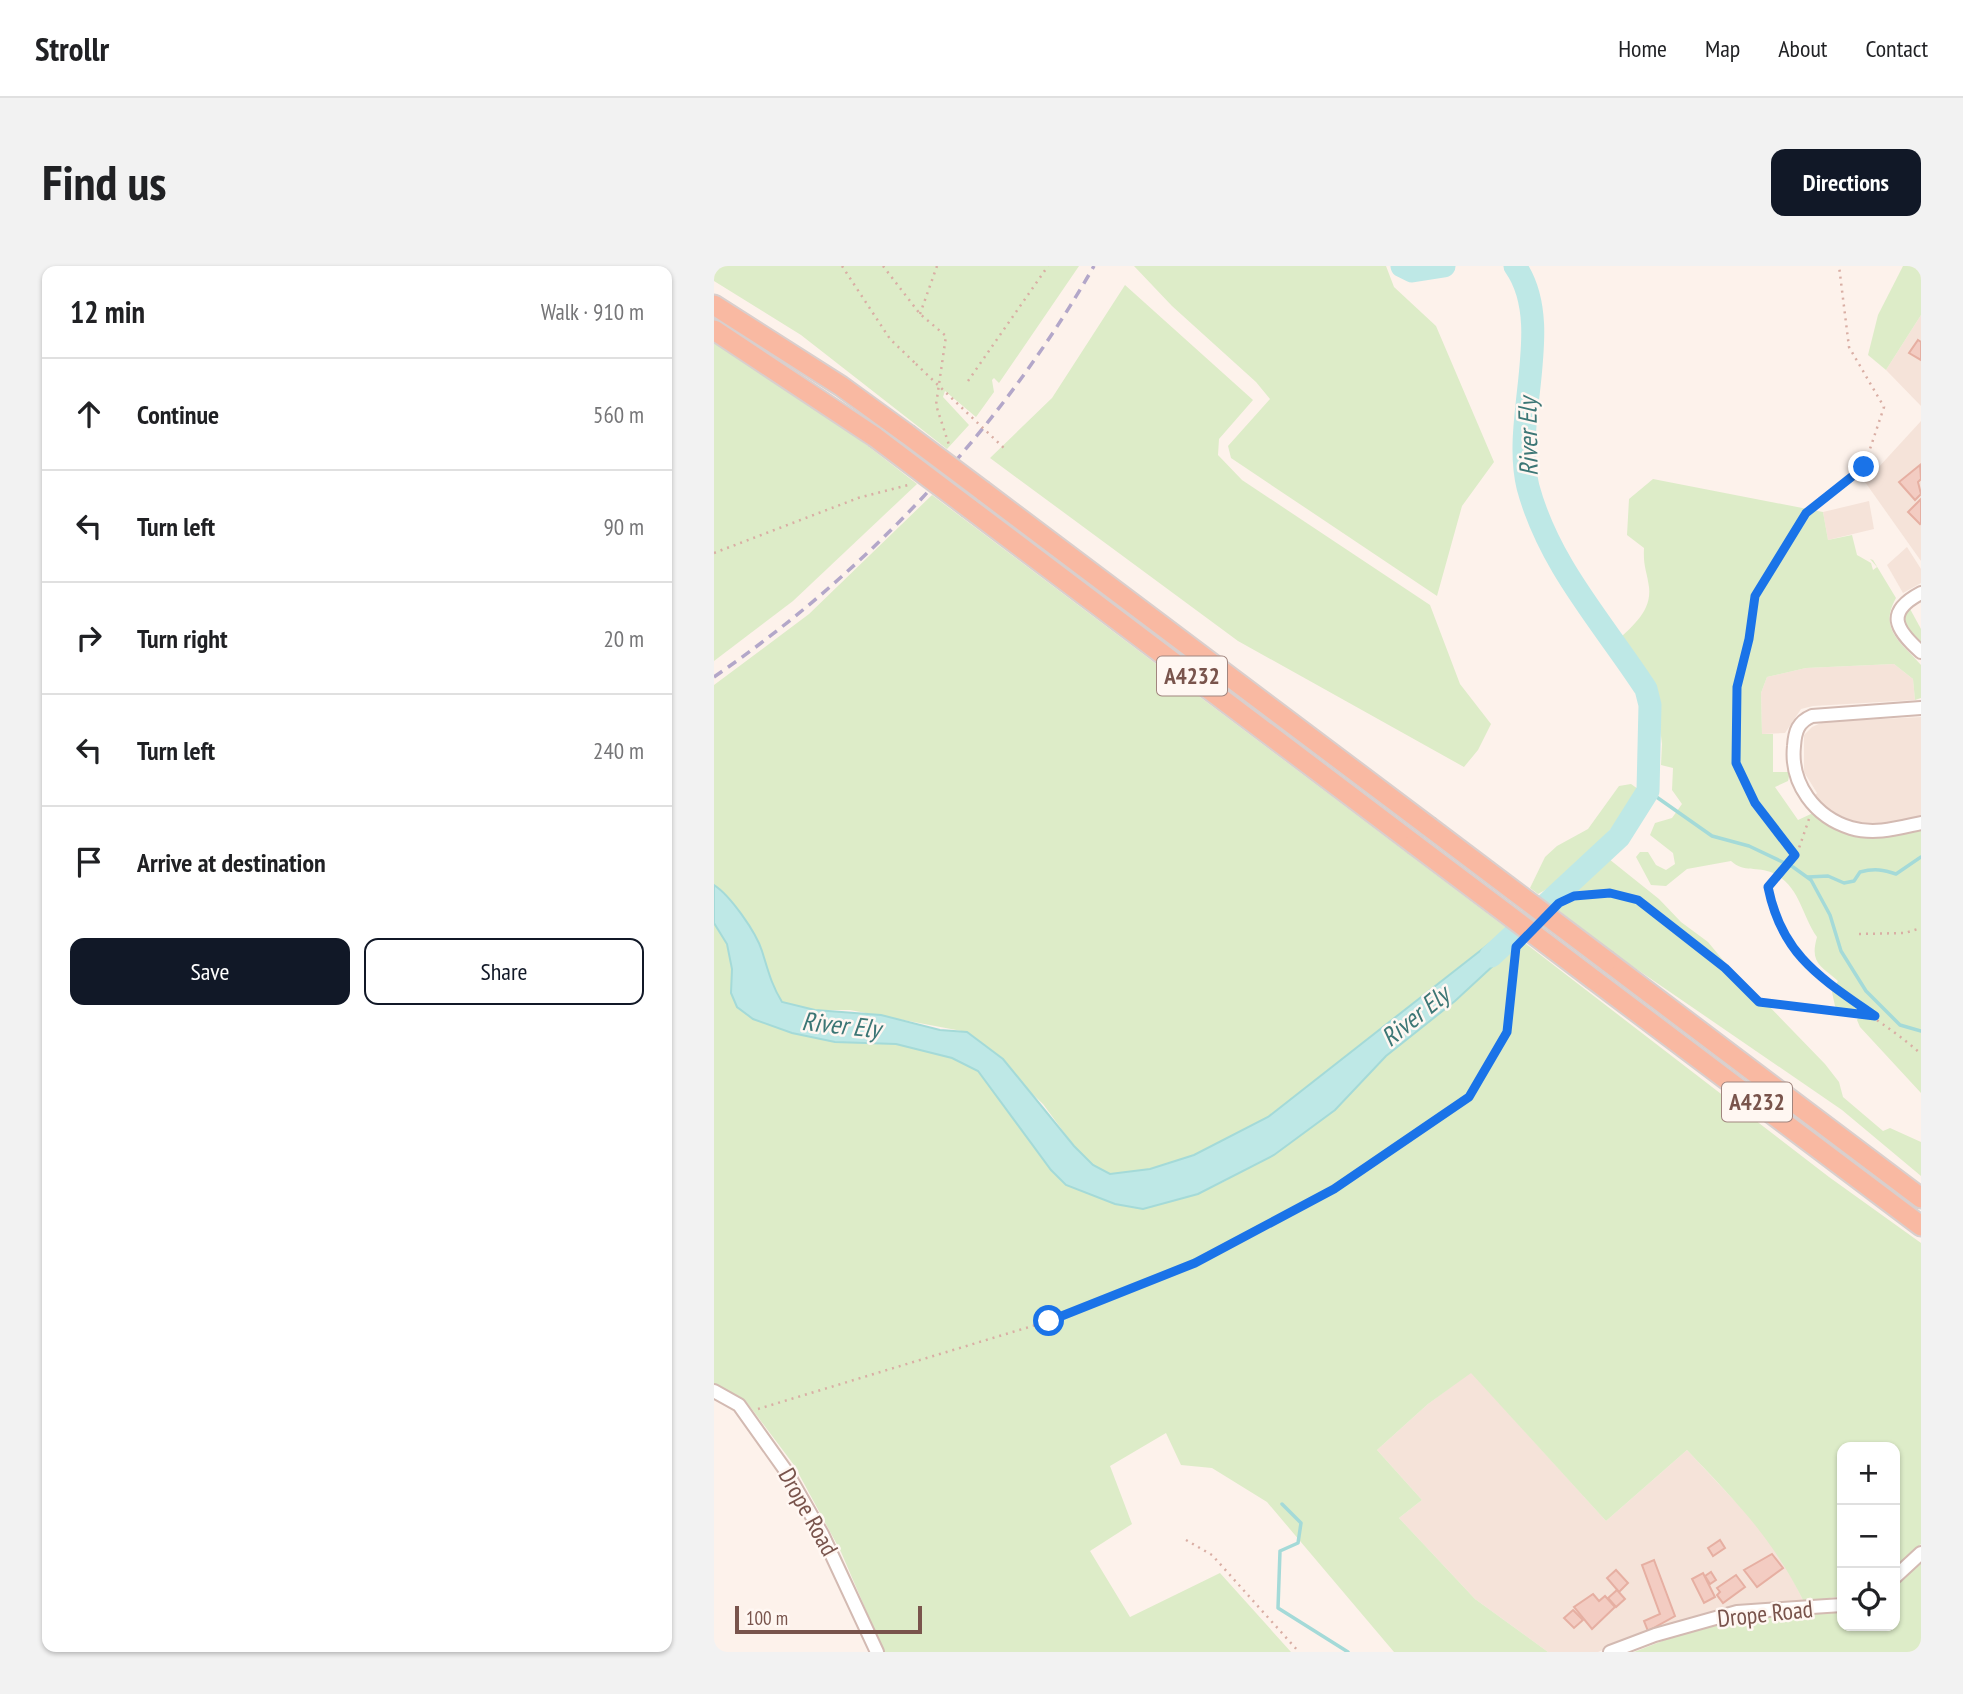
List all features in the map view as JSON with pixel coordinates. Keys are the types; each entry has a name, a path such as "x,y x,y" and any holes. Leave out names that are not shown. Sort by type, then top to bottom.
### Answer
{"highway":[{"path":"714,293 787,342 841,386"},
{"name":"A4232","path":"714,305 841,386 908,434 1921,1198"},
{"name":"A4232","path":"714,330 876,437 1921,1226"}],"street":[{"path":"1921,593 1901,606 1897,620 1899,632 1921,652"},
{"path":"1921,708 1812,716 1795,732 1793,751 1794,770 1804,793 1837,822 1868,831 1921,823"},
{"name":"Drope Road","path":"714,1391 731,1399 746,1412 786,1471 822,1534 877,1652"},
{"path":"1900,1572 1921,1553"},
{"name":"Drope Road","path":"1609,1652 1655,1635 1737,1612 1837,1605"}],"path":[{"path":"842,266 890,339 1006,450"},
{"path":"920,314 937,266"},
{"path":"968,381 1048,266"},
{"path":"1795,855 1755,803 1736,763 1737,687 1749,639 1755,596 1806,513 1864,467 1884,407 1849,347 1839,266"},
{"path":"1810,819 1795,855 1768,887 1773,911 1794,951 1826,981 1875,1016 1921,1054"},
{"path":"1550,912 1559,903 1591,894 1610,893 1638,900 1714,960 1759,1002 1875,1016"},
{"path":"1859,934 1905,933 1921,928"},
{"path":"746,1412 1049,1321 1195,1263 1334,1189 1469,1097 1507,1032 1516,947 1524,939"},
{"path":"1186,1540 1212,1555 1299,1652"}],"shaded area":[{"path":"1921,315 1921,406 1886,370"},
{"path":"1921,421 1921,561 1865,482"},
{"path":"1869,501 1874,529 1828,540 1823,512"},
{"path":"1907,547 1921,569 1921,583 1903,593 1887,565"},
{"path":"1894,664 1913,679 1915,700 1813,706 1801,709 1785,733 1762,734 1761,693 1767,677 1806,668"},
{"path":"1921,717 1921,816 1886,825 1864,826 1842,819 1814,797 1817,793 1804,772 1804,735 1812,727 1823,722"},
{"path":"1471,1372 1606,1521 1687,1450 1760,1528 1785,1564 1804,1602 1742,1606 1705,1614 1639,1634 1598,1652 1548,1652 1475,1599 1399,1518 1422,1500 1377,1450 1428,1404"}],"green space":[{"path":"714,266 1079,266 999,383 994,378 992,380 994,392 976,417 945,391 943,397 969,425 947,449 801,335 714,281"},
{"path":"1134,266 1386,266 1394,287 1436,326 1494,462 1462,506 1437,596 1231,458 1228,446 1270,399 1256,382 1172,306"},
{"path":"1903,266 1921,266 1921,315 1886,370 1868,355 1878,315"},
{"path":"1125,285 1253,400 1219,439 1218,455 1242,480 1430,605 1460,684 1491,724 1478,750 1464,767 1238,641 990,458 1052,398"},
{"path":"714,343 815,405 917,484 793,601 714,661"},
{"path":"1653,479 1823,512 1828,540 1852,535 1857,555 1871,563 1873,570 1877,567 1870,559 1873,560 1896,598 1891,609 1891,627 1900,643 1921,665 1921,698 1915,700 1913,679 1894,664 1806,668 1767,677 1761,693 1762,734 1773,734 1773,772 1790,772 1788,781 1775,787 1798,820 1813,813 1796,794 1835,827 1921,828 1921,1093 1860,1027 1857,1020 1862,1010 1855,1010 1845,1017 1835,1006 1832,992 1838,981 1818,962 1815,952 1817,937 1795,893 1782,879 1773,873 1741,867 1731,861 1687,869 1666,886 1651,885 1636,857 1640,852 1648,852 1656,865 1666,870 1675,864 1673,853 1650,835 1655,823 1672,818 1682,804 1672,790 1673,768 1661,765 1662,744 1656,696 1653,697 1615,643 1634,625 1644,611 1649,596 1644,548 1627,535 1629,499"},
{"path":"932,495 1508,929 1268,1117 1194,1155 1150,1169 1110,1174 1093,1165 1074,1146 1043,1104 967,1032 850,1010 815,1010 782,1002 754,934 735,905 714,885 714,685 809,614"},
{"path":"1909,607 1921,629 1921,644 1905,626 1905,612"},
{"path":"1631,784 1638,789 1638,799 1606,834 1601,844 1565,879 1538,894 1530,888 1545,857 1557,846 1588,829 1619,786"},
{"path":"1609,859 1708,942 1727,965 1738,987 1762,999 1825,1064 1839,1082 1843,1097 1883,1131 1890,1128 1921,1142 1921,1176 1842,1110 1619,957 1558,910 1570,887 1588,869"},
{"path":"714,923 724,938 730,956 731,993 834,1042 896,1044 952,1058 978,1071 1051,1170 1066,1185 1115,1204 1143,1209 1198,1194 1227,1180 1335,1110 1386,1056 1455,1001 1521,940 1829,1177 1921,1243 1921,1544 1900,1563 1900,1442 1837,1442 1837,1597 1804,1602 1766,1539 1687,1450 1606,1521 1471,1373 1428,1404 1377,1450 1422,1500 1399,1518 1475,1599 1548,1652 1394,1652 1267,1502 1212,1468 1181,1465 1166,1433 1110,1466 1132,1524 1090,1551 1130,1617 1220,1573 1291,1652 884,1652 841,1552 794,1465 745,1400 714,1384"},
{"path":"1921,1561 1921,1652 1634,1652 1683,1633 1741,1618 1837,1610 1837,1631 1900,1631 1900,1579"}],"water":[{"path":"714,885 735,905 754,934 782,1002 815,1010 881,1015 940,1030 967,1032 1003,1059 1074,1146 1093,1165 1110,1174 1150,1169 1194,1155 1268,1117 1508,929 1521,940 1455,1001 1386,1056 1335,1110 1274,1155 1198,1194 1143,1209 1115,1204 1066,1185 1051,1170 978,1071 952,1058 896,1044 835,1042 792,1033 753,1019 737,1007 731,993 732,969 727,944 714,923"}],"building":[{"path":"1918,340 1921,342 1921,360 1909,353"},
{"path":"1920,465 1921,479 1918,482 1921,494 1915,500 1899,482"},
{"path":"1921,499 1921,523 1920,524 1908,512"},
{"path":"1720,1540 1725,1548 1713,1556 1708,1548"},
{"path":"1772,1554 1783,1568 1757,1587 1744,1570"},
{"path":"1654,1560 1675,1616 1648,1631 1644,1621 1660,1614 1642,1565"},
{"path":"1616,1570 1628,1583 1619,1592 1607,1578"},
{"path":"1711,1572 1716,1580 1710,1584 1705,1576"},
{"path":"1703,1573 1715,1597 1704,1603 1692,1579"},
{"path":"1736,1575 1745,1587 1723,1603 1717,1595 1720,1592 1717,1588"},
{"path":"1617,1590 1625,1599 1616,1607 1608,1598"},
{"path":"1593,1594 1599,1601 1605,1596 1615,1607 1592,1629 1574,1607"},
{"path":"1573,1610 1583,1620 1574,1628 1564,1618"}],"waterway":[{"name":"River Ely","path":"1402,266 1412,271 1444,266"},
{"name":"River Ely","path":"1491,956 1619,837 1648,791 1650,705 1646,689 1563,568 1537,515 1528,487 1524,460 1533,343 1532,315 1527,289 1515,266"},
{"path":"1648,791 1712,836 1749,846 1793,867 1811,880 1830,915 1841,951 1866,991 1900,1025 1921,1031"},
{"path":"1808,877 1828,876 1844,883 1854,881 1860,872 1865,871 1879,870 1896,874 1921,857"},
{"path":"1282,1504 1301,1523 1298,1543 1280,1551 1278,1608 1348,1652"}],"railway":[{"path":"714,677 771,636 825,591 927,493 974,440 1017,384 1094,266"}],"route":[{"path":"1049,1321 1195,1263 1334,1189 1469,1097 1507,1032 1516,947 1559,903 1574,896 1610,893 1638,900 1725,968 1759,1002 1875,1016 1826,981 1794,951 1773,911 1768,887 1795,855 1755,803 1736,763 1737,687 1749,639 1755,596 1806,513 1864,467"}]}
